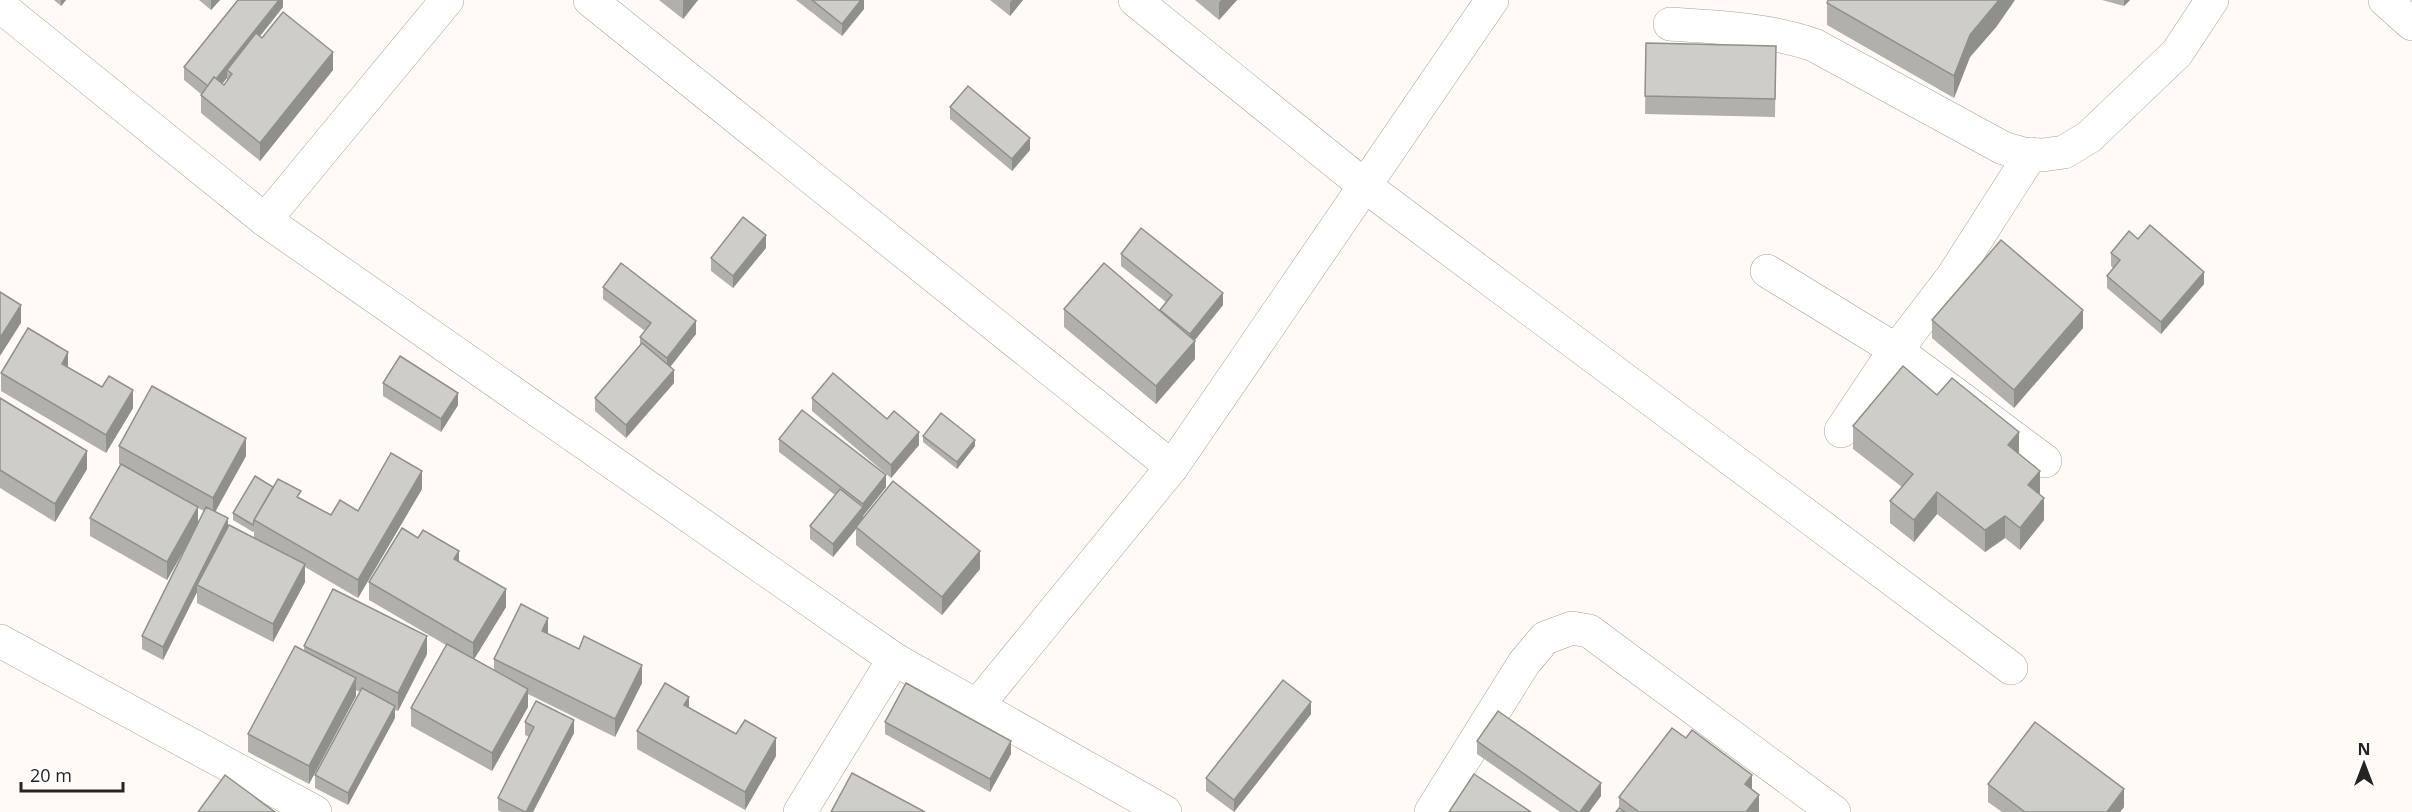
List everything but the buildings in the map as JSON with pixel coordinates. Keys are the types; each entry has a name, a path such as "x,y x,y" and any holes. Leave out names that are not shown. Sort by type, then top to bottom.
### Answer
{"street":[{"path":"265,220 447,0"},
{"path":"590,0 1172,467"},
{"path":"1135,0 1365,186 2011,668"},
{"path":"977,706 1172,467 1492,0"},
{"path":"1670,24 1780,36 1814,45 2003,148 2031,154 2064,152 2089,137 2176,53 2212,0"},
{"path":"2385,0 2412,24"},
{"path":"0,6 265,220 894,659 1166,812"},
{"path":"1841,431 1896,350 1953,276 2031,154"},
{"path":"1767,271 1896,350 2045,460"},
{"path":"1431,812 1524,663 1545,638 1572,628 1589,632 1834,812"},
{"path":"0,641 315,812"},
{"path":"800,812 894,659"}]}
